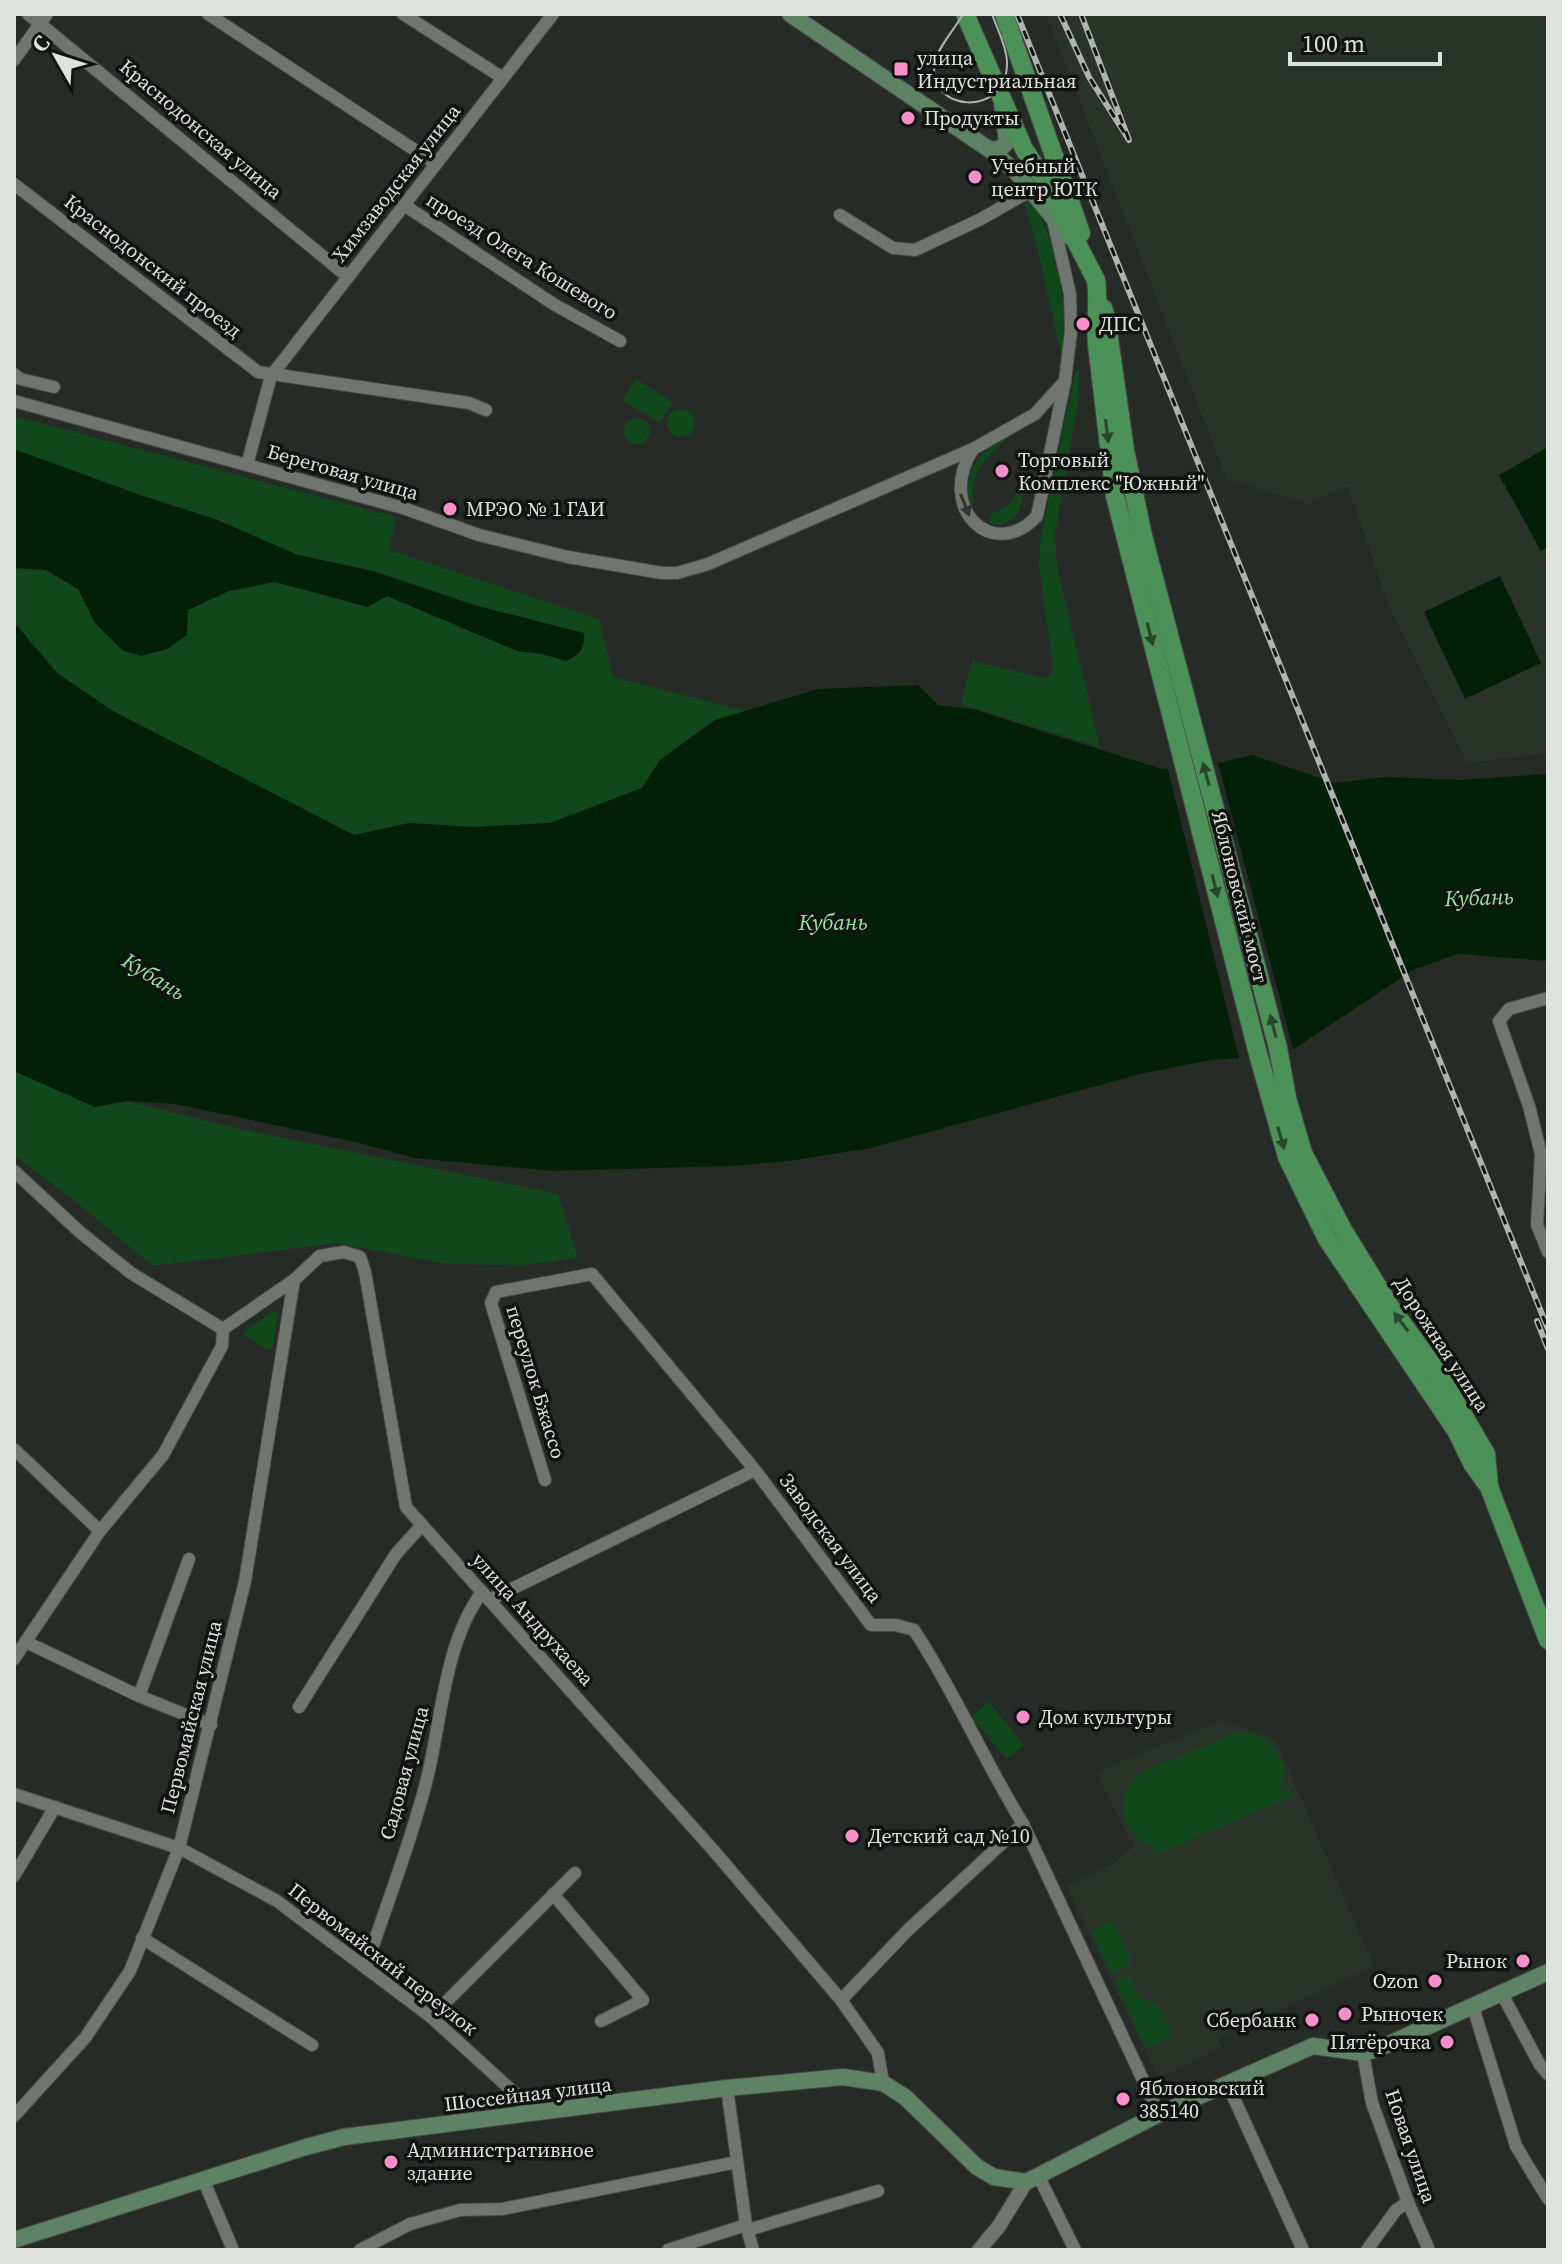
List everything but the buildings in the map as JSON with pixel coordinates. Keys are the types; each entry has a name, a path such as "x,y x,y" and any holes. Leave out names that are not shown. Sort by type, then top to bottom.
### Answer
{"main road":[{"path":"790,14 990,150 1017,173 1038,184 1089,262"},
{"path":"965,14 1052,218 1089,262"},
{"path":"1004,14 1058,162 1089,262"},
{"path":"990,150 1000,149 1007,142 1002,101"},
{"path":"1024,149 1046,148 1050,140"},
{"path":"1038,184 1055,171 1058,162"},
{"name":"Яблоновский мост","path":"1089,262 1106,317 1140,557 1278,1048 1287,1098 1303,1153 1335,1235"},
{"name":"Дорожная улица","path":"1335,1235 1438,1372 1486,1454 1489,1487 1548,1640"},
{"path":"1032,2178 1159,2114 1313,2046 1363,2053 1380,2048 1548,1972"},
{"name":"Шоссейная улица","path":"14,2240 344,2137 832,2077 883,2083 905,2097 977,2167 994,2177 1032,2178"}],"street":[{"name":"Краснодонская улица","path":"28,14 44,18 348,277"},
{"name":"проезд Олега Кошевого","path":"208,14 436,164"},
{"path":"403,14 503,78"},
{"name":"Химзаводская улица","path":"247,465 271,376 553,14"},
{"path":"14,60 44,18"},
{"name":"Краснодонский проезд","path":"14,184 258,372 271,376"},
{"path":"840,215 893,248 915,250 981,219 1038,184"},
{"name":"проезд Олега Кошевого","path":"404,205 555,305 620,341"},
{"path":"973,449 961,473 959,488 965,511 989,532 1017,531 1027,526 1037,516 1065,381 1071,331 1070,294 1052,218"},
{"path":"14,374 20,379 54,387"},
{"path":"271,376 281,374 469,403 486,410"},
{"name":"Береговая улица","path":"14,401 403,508 479,535 581,559 677,573 708,564 973,449 1045,406 1065,381"},
{"path":"1026,418 1041,421 1053,432"},
{"path":"1548,998 1509,1009 1499,1021 1529,1106 1541,1154 1537,1225 1548,1252"},
{"path":"14,1171 81,1233 131,1273 223,1329 222,1346 163,1455 100,1531 14,1659"},
{"name":"улица Андрухаева","path":"223,1329 294,1280 320,1256 344,1252 360,1257 406,1507 714,1851 841,2000 878,2053 883,2083"},
{"name":"Заводская улица","path":"586,1273 592,1274 755,1470 871,1625 896,1625 914,1630 939,1668 997,1783 1023,1824 1159,2114"},
{"name":"переулок Бжассо","path":"545,1480 491,1303 492,1297 496,1292 586,1273"},
{"name":"Первомайская улица","path":"14,2116 85,2038 130,1971 179,1848 245,1581 294,1280"},
{"path":"14,1449 100,1531"},
{"path":"486,1596 755,1470"},
{"path":"299,1707 396,1554 422,1525"},
{"path":"139,1696 189,1559"},
{"name":"Садовая улица","path":"366,1967 426,1782 457,1641 467,1613 486,1596"},
{"path":"26,1642 139,1696 211,1725"},
{"name":"Первомайский переулок","path":"14,1794 179,1848 277,1901 431,2017 520,2098 526,2115"},
{"path":"14,1876 55,1807"},
{"path":"841,2000 908,1930 1023,1824"},
{"path":"431,2017 575,1873"},
{"path":"553,1894 643,2000 601,2021"},
{"path":"142,1938 312,2045"},
{"path":"1502,1994 1540,2065 1548,2074"},
{"path":"1473,2007 1516,2146 1548,2199"},
{"name":"Новая улица","path":"1363,2053 1372,2103 1429,2250"},
{"path":"1227,2083 1303,2250"},
{"path":"727,2088 753,2250"},
{"path":"360,2250 410,2224 460,2210 502,2209 737,2162"},
{"path":"979,2250 1032,2178 1075,2250"},
{"path":"203,2179 231,2246"},
{"path":"668,2250 878,2191"},
{"path":"1367,2250 1396,2210 1408,2202"}],"shaded area":[{"path":"1046,14 1548,14 1548,753 1467,763 1389,606 1348,486 1308,504 1227,479"},
{"path":"1221,1720 1270,1737 1277,1743 1374,1967 1218,2038 1222,2048 1158,2078 1067,1887 1112,1864 1136,1845 1133,1840 1130,1841 1097,1772"}],"green space":[{"path":"1024,200 1036,204 1056,256 1063,301 1064,354 1061,354"},
{"path":"1076,369 1079,370 1079,396 1055,534 1057,568 1100,747 961,704 972,661 1044,678 1050,676 1053,667 1039,566 1041,536"},
{"path":"636,379 673,402 660,423 622,400"},
{"path":"681,409 691,413 695,423 691,433 681,437 671,433 667,423 671,413"},
{"path":"14,416 396,517 389,550 599,619 613,677 746,711 715,720 660,760 642,788 550,823 473,827 409,823 354,835 113,711 57,673 14,622 14,568 46,570 78,589 96,623 188,610 229,591 275,582 367,607 387,596 517,651 566,661 535,620 477,606 373,571 298,555 215,519 14,449"},
{"path":"637,418 646,422 650,431 646,440 637,444 628,440 624,431 628,422"},
{"path":"1011,435 983,464 974,482 973,503 969,504 969,481 976,462 991,447"},
{"path":"1024,477 1018,512 1008,522 989,523 991,514 1012,500"},
{"path":"14,1071 94,1107 127,1101 231,1127 558,1194 578,1258 524,1265 446,1264 337,1243 153,1266 14,1155"},
{"path":"272,1311 278,1312 273,1348 268,1350 244,1336 244,1332"},
{"path":"988,1702 1024,1745 1007,1759 971,1717"},
{"path":"1238,1732 1260,1737 1276,1751 1284,1770 1279,1793 1290,1789 1293,1796 1155,1855 1153,1846 1133,1833 1127,1824 1123,1803 1131,1782 1140,1773"},
{"path":"1113,1921 1130,1956 1129,1965 1111,1973 1091,1931"},
{"path":"1128,1975 1139,1997 1159,2006 1171,2030 1171,2037 1146,2048 1114,1981"}],"water":[{"path":"1548,447 1548,547 1541,551 1499,475"},
{"path":"14,449 215,519 298,555 373,571 477,606 584,633 584,643 578,654 566,661 517,651 387,596 368,607 275,582 229,591 188,610 187,635 167,649 141,656 123,651 95,623 78,589 46,570 14,568"},
{"path":"1500,576 1541,663 1465,699 1424,612"},
{"name":"Кубань","path":"14,622 57,673 113,711 354,835 409,823 473,827 550,823 642,788 660,760 715,720 818,689 918,685 938,705 972,709 1162,769 1206,766 1252,755 1335,783 1385,777 1461,780 1548,774 1548,961 1458,954 1413,970 1294,1049 1260,1057 1211,1060 1140,1074 871,1148 789,1161 731,1166 552,1171 415,1158 355,1142 175,1104 127,1101 95,1107 14,1071"}],"pier":[{"path":"1217,759 1294,1053 1260,1061 1240,1062 1167,765"}],"tram line":[{"path":"963,14 937,56 935,79 942,92 968,102 982,100 995,93 1004,80 1006,55 992,14"}],"railway":[{"path":"1017,14 1548,1329"},
{"path":"1060,14 1089,77 1129,140 1081,14"},
{"path":"1537,1321 1548,1349"}],"place":[{"name":"улица Индустриальная","path":"901,69"},
{"name":"Продукты","path":"908,118"},
{"name":"Учебный центр ЮТК","path":"975,177"},
{"name":"ДПС","path":"1083,324"},
{"name":"Торговый Комплекс \"Южный\"","path":"1002,471"},
{"name":"МРЭО № 1 ГАИ","path":"450,509"},
{"name":"Дом культуры","path":"1023,1717"},
{"name":"Детский сад №10","path":"852,1836"},
{"name":"Рынок","path":"1523,1961"},
{"name":"Ozon","path":"1435,1981"},
{"name":"Рыночек","path":"1345,2014"},
{"name":"Сбербанк","path":"1312,2020"},
{"name":"Пятёрочка","path":"1447,2042"},
{"name":"Яблоновский 385140","path":"1123,2099"},
{"name":"Административное здание","path":"391,2162"}]}
